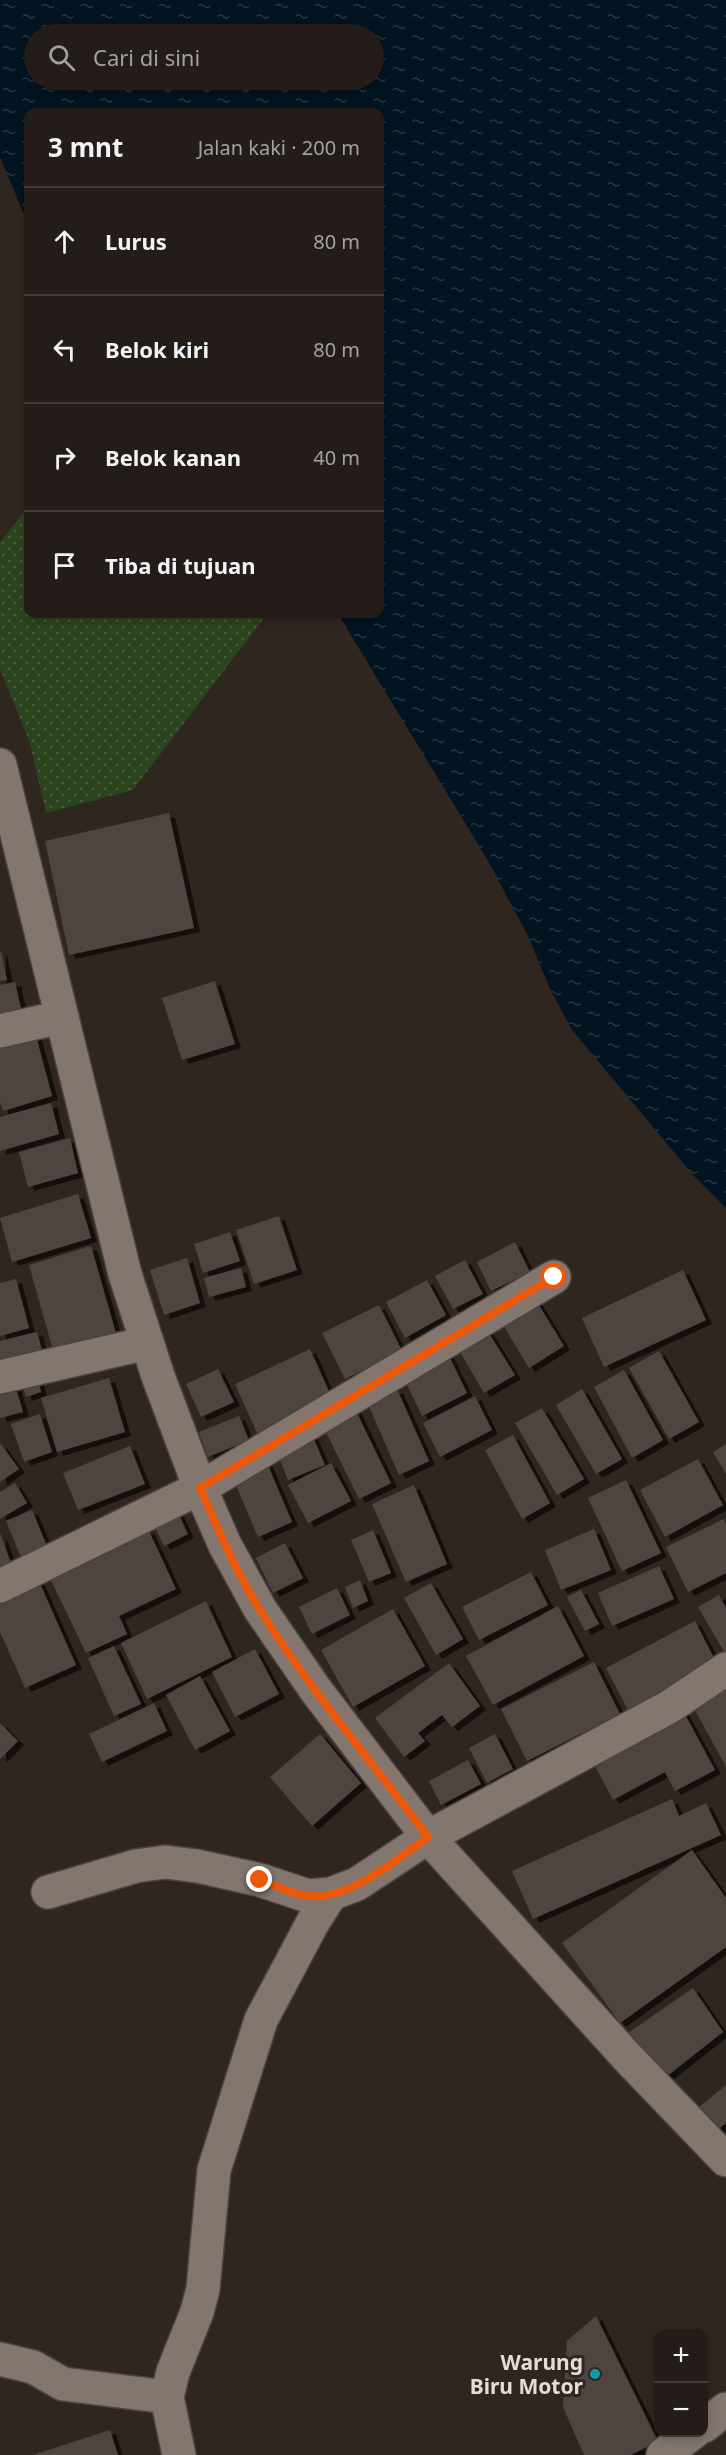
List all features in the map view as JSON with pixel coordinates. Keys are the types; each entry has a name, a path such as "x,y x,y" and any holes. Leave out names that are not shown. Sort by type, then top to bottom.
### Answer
{"street":[{"path":"1,776 125,1274 147,1343 200,1488 225,1545 260,1609 315,1689 428,1837 627,2057 726,2160"},
{"path":"0,1031 62,1017"},
{"path":"0,1586 200,1488 554,1277"},
{"path":"0,1377 147,1343"},
{"path":"48,1892 136,1866 165,1862 197,1866 260,1880 308,1896 331,1894 357,1884 428,1837 669,1707 726,1669"},
{"path":"179,2455 167,2397 173,2372 197,2312 203,2289 214,2170 261,2020 313,1922 331,1894"},
{"path":"0,2359 33,2367 63,2384 167,2397"},
{"path":"708,2423 726,2409"},
{"path":"663,2455 688,2437"}],"green space":[{"path":"24,512 24,618 264,618 133,790 46,813 30,743 0,669 0,542"}],"water":[{"path":"0,0 726,0 726,1208 693,1175 572,1030 551,991 527,934 487,859 340,618 384,618 384,108 24,108 24,214 0,157"}],"building":[{"path":"169,813 194,928 69,955 45,841"},
{"path":"0,952 7,980 0,981"},
{"path":"215,981 235,1044 182,1060 162,998"},
{"path":"15,982 24,1022 0,1028 0,985"},
{"path":"36,1036 52,1096 3,1111 0,1102 0,1046"},
{"path":"51,1103 59,1134 0,1151 0,1117"},
{"path":"70,1138 78,1173 28,1187 19,1152"},
{"path":"78,1194 91,1238 12,1262 0,1218"},
{"path":"279,1216 297,1270 254,1284 236,1230"},
{"path":"230,1232 240,1261 203,1273 194,1244"},
{"path":"515,1242 530,1272 491,1291 477,1262"},
{"path":"91,1246 119,1344 56,1361 29,1265"},
{"path":"187,1258 200,1303 164,1315 150,1270"},
{"path":"465,1260 483,1294 453,1309 435,1276"},
{"path":"241,1268 246,1287 209,1297 204,1278"},
{"path":"683,1270 706,1320 604,1367 582,1318"},
{"path":"16,1279 29,1328 0,1336 0,1283"},
{"path":"427,1280 446,1315 405,1338 386,1302"},
{"path":"532,1294 564,1346 529,1368 497,1315"},
{"path":"379,1305 402,1351 345,1379 322,1333"},
{"path":"482,1322 515,1375 484,1393 453,1340"},
{"path":"37,1332 45,1362 0,1374 0,1341"},
{"path":"445,1348 467,1393 422,1416 400,1370"},
{"path":"310,1349 332,1398 257,1433 235,1384"},
{"path":"659,1351 699,1422 669,1439 629,1368"},
{"path":"218,1369 234,1402 201,1417 186,1384"},
{"path":"624,1370 663,1440 632,1458 594,1387"},
{"path":"36,1372 41,1392 26,1397 20,1377"},
{"path":"109,1378 125,1432 57,1452 41,1398"},
{"path":"13,1379 23,1412 0,1418 0,1383"},
{"path":"397,1389 429,1461 399,1475 367,1402"},
{"path":"582,1389 622,1459 596,1474 556,1405"},
{"path":"475,1396 492,1430 440,1457 423,1423"},
{"path":"542,1408 584,1479 557,1495 515,1423"},
{"path":"355,1409 391,1483 359,1499 322,1424"},
{"path":"40,1414 52,1452 24,1462 11,1424"},
{"path":"239,1416 249,1440 208,1457 199,1432"},
{"path":"310,1430 325,1465 288,1480 274,1445"},
{"path":"513,1435 550,1503 522,1519 485,1450"},
{"path":"0,1443 19,1469 0,1482"},
{"path":"726,1444 726,1474 713,1452"},
{"path":"130,1446 145,1484 78,1510 63,1473"},
{"path":"264,1456 292,1522 258,1537 230,1471"},
{"path":"698,1459 723,1505 665,1537 640,1490"},
{"path":"331,1463 351,1501 308,1523 288,1485"},
{"path":"626,1480 661,1553 622,1571 588,1498"},
{"path":"15,1483 27,1503 0,1519 0,1492"},
{"path":"414,1485 447,1564 406,1582 372,1504"},
{"path":"176,1509 188,1534 164,1546 152,1521"},
{"path":"32,1510 49,1551 23,1562 6,1521"},
{"path":"724,1519 726,1524 726,1573 688,1592 666,1547"},
{"path":"148,1529 176,1589 119,1616 127,1634 86,1653 49,1576"},
{"path":"594,1529 611,1570 561,1590 545,1550"},
{"path":"373,1530 391,1573 369,1582 351,1540"},
{"path":"0,1533 12,1566 0,1571"},
{"path":"285,1543 303,1578 273,1593 256,1558"},
{"path":"659,1566 674,1599 612,1626 598,1593"},
{"path":"531,1572 548,1605 479,1640 462,1607"},
{"path":"38,1579 76,1665 25,1688 0,1632 0,1597"},
{"path":"360,1580 368,1601 353,1608 345,1587"},
{"path":"431,1583 463,1639 436,1655 404,1598"},
{"path":"337,1588 350,1615 312,1634 299,1607"},
{"path":"581,1590 599,1624 585,1631 567,1597"},
{"path":"719,1595 726,1608 726,1655 698,1607"},
{"path":"206,1601 232,1657 147,1699 121,1643"},
{"path":"558,1606 584,1656 493,1705 466,1656"},
{"path":"393,1609 425,1666 353,1707 321,1650"},
{"path":"695,1621 718,1666 629,1712 606,1668"},
{"path":"114,1646 141,1704 114,1716 88,1658"},
{"path":"255,1649 279,1694 235,1717 212,1672"},
{"path":"594,1662 620,1714 527,1761 501,1709"},
{"path":"449,1663 480,1706 452,1727 442,1715 418,1733 425,1741 404,1757 375,1718"},
{"path":"200,1676 230,1731 195,1750 166,1695"},
{"path":"726,1679 726,1767 689,1699"},
{"path":"154,1703 167,1731 102,1762 89,1734"},
{"path":"682,1709 715,1770 675,1791 665,1772 613,1800 591,1758"},
{"path":"0,1723 18,1741 0,1759"},
{"path":"320,1734 361,1783 312,1826 270,1777"},
{"path":"495,1734 513,1769 487,1783 469,1748"},
{"path":"468,1760 481,1784 441,1805 429,1781"},
{"path":"672,1799 679,1816 706,1803 721,1835 533,1919 512,1871"},
{"path":"692,1850 726,1898 726,1947 620,2023 562,1943"},
{"path":"693,1988 723,2032 662,2080 628,2033"},
{"path":"726,2085 726,2123 716,2131 698,2108"},
{"name":"Warung Biru Motor","path":"596,2316 654,2437 658,2441 631,2455 584,2455 563,2407 567,2341"},
{"path":"110,2430 118,2455 33,2455"}],"place":[{"name":"Warung Biru Motor","path":"595,2374"}],"route":[{"path":"260,1880 308,1896 331,1894 357,1884 428,1837 315,1689 260,1609 225,1545 200,1488 554,1277"}]}
